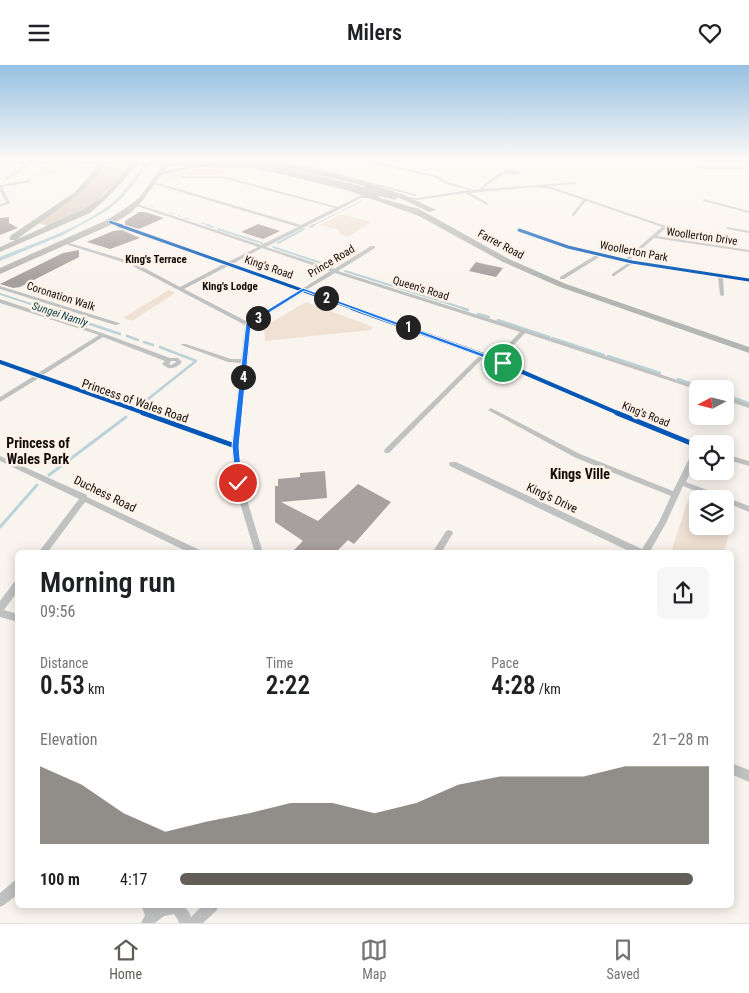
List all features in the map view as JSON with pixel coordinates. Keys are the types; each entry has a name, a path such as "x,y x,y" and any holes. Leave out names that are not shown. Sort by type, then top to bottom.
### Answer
{"highway":[{"path":"0,245 17,236 69,199"},
{"path":"0,250 87,211 103,199"},
{"path":"0,270 111,215 131,199"},
{"path":"0,270 110,222 136,205 140,199"},
{"path":"388,199 425,211 447,221"},
{"name":"Farrer Road","path":"400,199 447,221 511,256 562,278 749,341"},
{"path":"415,199 425,211"},
{"name":"Farrer Road","path":"425,211 485,249 538,275 749,350"}],"street":[{"path":"0,206 8,203 6,199"},
{"path":"209,199 303,227"},
{"path":"304,199 338,208"},
{"path":"180,288 303,227 353,199"},
{"path":"425,211 422,201 427,199"},
{"path":"477,199 487,205"},
{"path":"573,215 585,200"},
{"name":"Woollerton Drive","path":"585,200 665,227 626,261"},
{"path":"704,200 749,212"},
{"name":"Queen's Road","path":"136,205 689,385"},
{"name":"King's Road","path":"110,222 303,289 497,360 689,443"},
{"path":"728,228 749,232"},
{"name":"Woollerton Park","path":"519,230 562,245 626,261 749,280"},
{"name":"Woollerton Drive","path":"653,237 749,251"},
{"path":"64,243 131,263 248,323 235,446 238,483 257,550"},
{"name":"Prince Road","path":"248,323 373,247"},
{"name":"Woollerton Park","path":"562,278 599,255"},
{"name":"Woollerton Park","path":"614,275 632,262"},
{"path":"720,275 722,295"},
{"name":"Coronation Walk","path":"0,287 117,325"},
{"path":"0,301 102,335 169,360"},
{"path":"497,360 524,331"},
{"path":"0,401 102,335"},
{"path":"184,345 230,361 245,361"},
{"path":"387,451 483,355"},
{"name":"Princess of Wales Road","path":"0,362 37,377 235,446"},
{"path":"734,400 749,406"},
{"path":"491,410 578,456 675,495"},
{"path":"734,458 749,464"},
{"name":"Duchess Road","path":"2,462 84,497 193,550"},
{"name":"King's Drive","path":"453,464 637,550"},
{"name":"King's Drive","path":"645,550 689,467"},
{"path":"682,483 700,490"},
{"path":"44,550 84,497"},
{"path":"734,503 749,509"},
{"path":"438,550 449,533"},
{"path":"0,608 15,588"},
{"path":"0,613 15,617"},
{"path":"734,769 749,776"},
{"path":"0,901 15,888"},
{"path":"149,914 163,908"},
{"path":"177,908 184,917 185,923"},
{"path":"194,923 209,908"}],"shaded area":[{"path":"72,199 99,199 78,214 51,227 38,223"},
{"path":"339,215 371,222 348,237 340,234 339,230 320,225"},
{"path":"169,290 175,293 132,321 123,318"},
{"path":"306,302 373,327 371,330 265,341 264,327"},
{"path":"689,498 689,535 729,535 725,550 672,550"}],"building":[{"path":"139,212 164,218 139,229 125,225 125,221"},
{"path":"9,217 9,223 18,228 0,235 0,218"},
{"path":"258,224 280,231 263,239 241,232"},
{"path":"122,230 140,238 110,249 87,242 113,231"},
{"path":"79,250 79,257 20,287 13,288 0,284 63,253"},
{"path":"476,262 503,268 496,277 469,271"},
{"path":"325,471 327,498 281,502 318,521 358,484 391,502 354,544 348,540 338,550 294,550 303,541 275,522 275,486 278,486 278,479 300,477 300,473"}],"waterway":[{"path":"0,259 78,226 107,209 119,199"},
{"path":"342,211 362,201"},
{"path":"312,226 339,212"},
{"path":"185,218 189,219"},
{"path":"202,223 211,226"},
{"path":"207,225 213,227"},
{"path":"218,229 262,243"},
{"path":"278,243 304,229"},
{"path":"273,247 333,267"},
{"path":"345,271 466,309"},
{"name":"Sungei Namly","path":"0,294 46,309"},
{"name":"Sungei Namly","path":"42,308 120,334"},
{"path":"462,308 468,310"},
{"path":"478,314 489,317"},
{"path":"498,320 549,337"},
{"name":"Sungei Namly","path":"127,336 138,340"},
{"path":"552,338 604,355"},
{"name":"Sungei Namly","path":"144,342 153,345"},
{"name":"Sungei Namly","path":"138,407 196,361 160,347"},
{"path":"608,356 660,373"},
{"path":"678,379 689,383"},
{"path":"734,398 749,403"},
{"name":"Sungei Namly","path":"49,475 126,417"},
{"name":"Sungei Namly","path":"0,527 37,485"}],"cycle path":[{"path":"110,222 483,355 689,442"},
{"path":"519,230 568,247 632,262 749,280"},
{"path":"0,362 235,446"}],"district":[{"name":"King's Terrace","path":"156,259"},
{"name":"King's Lodge","path":"230,286"},
{"name":"Princess of Wales Park","path":"38,451"},
{"name":"Kings Ville","path":"580,474"}],"route":[{"path":"238,483 235,446 248,323 303,289 503,363"}]}
